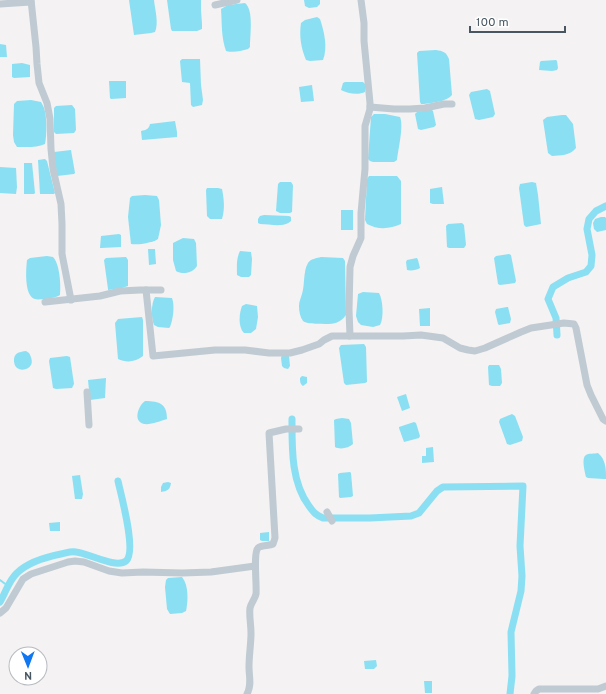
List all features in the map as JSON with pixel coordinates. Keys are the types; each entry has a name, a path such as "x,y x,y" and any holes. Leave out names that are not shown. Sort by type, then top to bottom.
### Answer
{"street":[{"path":"215,5 237,0"},
{"path":"350,336 350,268 353,256 362,238 361,213 365,169 365,126 370,107 361,0"},
{"path":"0,4 31,1 39,83 47,103 50,119 53,169 60,204 62,254 71,300"},
{"path":"370,107 410,109 452,104"},
{"path":"146,290 153,356 215,350 245,350 269,354 290,353 319,344 332,336 434,336 443,338 460,348 475,351 526,330 564,323 574,324 587,385 603,419 606,421"},
{"path":"45,302 100,296 120,291 161,290"},
{"path":"87,392 89,425"},
{"path":"247,694 251,684 249,668 251,633 250,616 251,604 256,594 256,554 258,548 273,544 275,538 269,433 286,429 299,429"},
{"path":"327,512 332,521"},
{"path":"0,613 6,608 23,579 31,574 75,560 109,571 122,573 211,572 255,566"},
{"path":"534,694 539,689 598,689 606,686"}],"water":[{"path":"129,0 154,0 157,21 155,32 134,35"},
{"path":"167,0 201,0 202,29 197,31 172,31"},
{"path":"304,0 320,0 320,4 317,7 309,8 305,6"},
{"path":"245,3 248,6 251,17 250,47 240,51 226,51 222,35 221,9 228,5"},
{"path":"317,17 320,19 324,34 325,50 323,60 310,61 306,60 302,46 300,37 301,23 305,20"},
{"path":"0,44 6,45 7,57 0,57"},
{"path":"436,50 444,52 449,59 452,95 443,100 421,104 417,53 419,51"},
{"path":"182,59 200,59 203,100 202,105 193,107 191,105 190,83 182,82 180,61"},
{"path":"556,60 557,70 539,70 541,61"},
{"path":"22,63 30,65 30,77 12,77 12,64"},
{"path":"109,81 126,81 126,98 110,98"},
{"path":"363,82 365,84 365,92 353,94 341,90 343,83"},
{"path":"312,85 314,101 301,102 299,87"},
{"path":"487,89 490,91 495,114 493,117 479,120 475,119 469,95 471,92"},
{"path":"31,100 41,102 44,107 46,116 45,144 35,147 17,147 14,142 13,135 14,104 17,101"},
{"path":"72,105 75,109 76,130 74,133 56,134 54,132 54,108 56,106"},
{"path":"431,109 433,111 436,125 434,127 421,130 418,129 415,114 417,112"},
{"path":"374,114 385,114 400,117 400,138 397,160 394,162 373,162 368,159 371,117"},
{"path":"566,115 573,124 576,148 568,154 552,156 548,153 543,120 547,117"},
{"path":"175,121 177,137 142,140 141,131 147,129 150,124"},
{"path":"71,150 75,173 57,176 54,152"},
{"path":"45,159 47,161 54,194 40,194 38,160"},
{"path":"24,163 32,163 34,194 24,194"},
{"path":"0,167 16,168 16,194 0,193"},
{"path":"369,176 397,176 401,181 401,224 384,228 367,224 365,220 367,179"},
{"path":"280,182 291,182 293,185 292,212 290,213 280,213 276,211 278,184"},
{"path":"532,182 536,183 541,224 526,227 524,225 519,188 520,184"},
{"path":"442,187 444,204 430,203 430,189"},
{"path":"207,188 222,189 224,212 222,219 210,219 207,216"},
{"path":"132,196 157,196 159,200 161,225 158,239 152,242 131,244 128,217 130,198"},
{"path":"341,210 353,210 353,230 341,230"},
{"path":"260,216 289,216 291,217 291,221 281,225 258,223"},
{"path":"601,217 606,218 606,230 597,232 594,229 593,223 595,219"},
{"path":"462,223 464,225 466,245 464,248 447,247 446,226 448,224"},
{"path":"121,235 121,247 100,248 101,236"},
{"path":"183,238 194,239 196,243 197,266 190,272 185,273 176,271 173,260 173,243"},
{"path":"148,249 155,249 156,264 149,265"},
{"path":"240,251 251,252 251,275 249,277 241,277 237,275 237,260"},
{"path":"511,255 516,281 515,283 500,285 498,284 494,258 496,256"},
{"path":"47,256 53,257 59,270 60,295 51,298 35,299 31,297 27,288 27,260 30,258"},
{"path":"126,257 128,260 128,286 108,290 104,260 106,258"},
{"path":"321,257 343,258 345,261 346,315 342,320 334,323 308,323 303,321 299,310 306,266 310,261"},
{"path":"417,258 420,268 407,270 407,260"},
{"path":"363,292 379,293 382,309 380,325 373,327 361,325 358,322 356,316 358,294"},
{"path":"155,297 172,298 173,312 169,328 154,325 152,311"},
{"path":"246,304 257,306 258,317 256,329 251,333 244,333 240,324 241,309 242,306"},
{"path":"508,307 511,319 510,323 499,325 495,312 496,309"},
{"path":"430,308 430,326 420,326 419,309"},
{"path":"142,317 143,356 137,360 131,361 118,359 115,323 118,319"},
{"path":"364,344 366,347 367,382 346,385 344,383 339,348 341,345"},
{"path":"26,351 29,353 32,364 27,369 21,370 14,363 15,355"},
{"path":"282,355 289,356 290,366 288,369 282,366"},
{"path":"70,357 74,384 72,388 53,388 49,361 50,358"},
{"path":"489,365 499,365 501,369 502,383 500,386 489,385"},
{"path":"302,376 307,377 307,383 303,386 300,380"},
{"path":"106,378 105,398 90,400 88,380"},
{"path":"406,394 410,408 402,411 397,397"},
{"path":"145,401 162,404 166,410 167,419 150,424 140,422 137,416 139,409"},
{"path":"512,414 515,416 523,437 522,441 510,445 507,444 499,422 500,419"},
{"path":"342,418 349,419 351,423 353,444 347,447 339,448 335,447 334,420"},
{"path":"414,422 416,423 420,436 419,438 404,442 399,427"},
{"path":"433,447 434,462 422,463 422,456 426,456 426,448"},
{"path":"598,453 601,456 606,468 606,479 586,477 584,459 586,455"},
{"path":"350,472 353,496 340,498 338,474"},
{"path":"80,475 83,494 82,499 75,499 72,476"},
{"path":"163,483 171,483 169,489 161,492"},
{"path":"60,522 60,531 50,531 49,523"},
{"path":"269,532 269,541 260,540 260,533"},
{"path":"182,577 187,589 186,611 182,613 170,614 167,609 165,587 166,580 168,578"},
{"path":"376,660 377,666 374,669 365,669 364,661"},
{"path":"424,681 432,681 432,693 425,693"}],"waterway":[{"path":"557,335 556,318 548,299 553,287 568,278 586,272 591,266 592,255 587,229 589,219 596,211 606,206"},
{"path":"292,419 294,464 299,486 303,497 311,508 317,515 323,518 411,516 419,513 437,491 443,487 523,486 520,546 522,576 521,591 511,632 512,676 510,694"},
{"path":"0,602 14,576 21,569 43,558 74,552 109,562 121,563 126,561 129,556 129,535 118,481"},
{"path":"0,580 8,586"}]}
